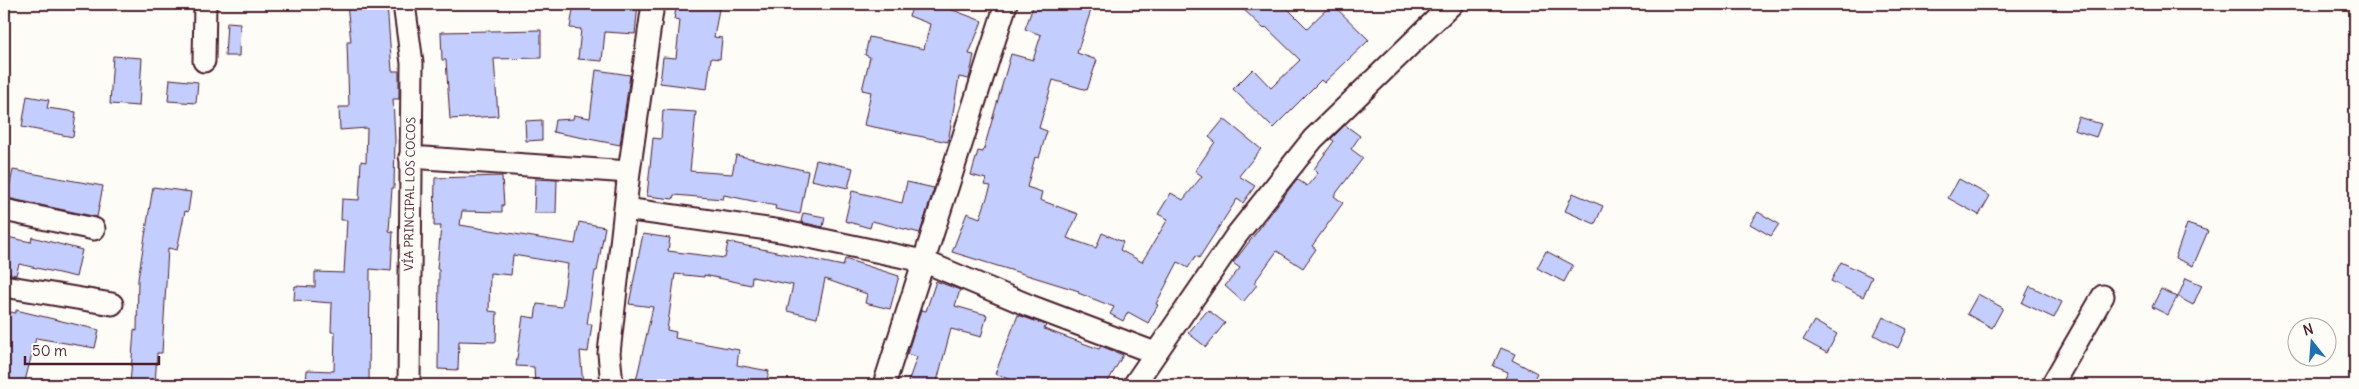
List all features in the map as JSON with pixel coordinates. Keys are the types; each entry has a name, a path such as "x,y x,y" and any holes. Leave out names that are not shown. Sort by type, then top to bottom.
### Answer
{"street":[{"path":"204,61 205,4"},
{"name":"VÍA PRINCIPAL LOS COCOS","path":"404,4 412,63 409,385"},
{"path":"612,385 609,353 629,172 653,4"},
{"path":"884,385 1006,4"},
{"path":"1134,385 1236,236 1313,139 1452,4"},
{"path":"410,157 629,172"},
{"path":"625,209 781,231 923,261 1030,306 1156,353"},
{"path":"4,210 94,229"},
{"path":"4,286 112,304"},
{"path":"2052,385 2103,296"}],"building":[{"path":"347,4 387,4 392,71 399,71 399,99 393,99 395,139 394,188 392,188 389,231 393,232 391,271 370,269 369,385 306,385 307,370 334,371 335,332 331,332 332,303 294,300 295,286 315,287 315,272 344,273 347,220 341,220 342,199 359,200 361,161 366,162 367,128 340,130 339,107 349,107 347,42 351,42"},
{"path":"574,4 638,4 635,34 605,32 602,61 578,59 581,29 570,28"},
{"path":"677,4 719,9 714,37 722,38 720,59 711,58 707,89 660,83 663,57 676,58 680,20 674,19"},
{"path":"914,4 937,4 982,21 969,54 974,55 969,79 959,77 948,142 864,125 871,92 862,90 870,57 865,55 869,37 924,49 930,24 909,16"},
{"path":"1034,4 1093,4 1077,53 1097,60 1087,90 1053,80 1039,128 1047,131 1039,158 1035,157 1027,187 1042,192 1040,200 1078,214 1067,238 1096,248 1102,233 1123,242 1120,250 1142,262 1168,219 1158,214 1171,193 1183,200 1202,176 1195,171 1215,142 1209,137 1224,119 1261,149 1239,176 1255,186 1243,203 1237,199 1199,258 1196,256 1188,268 1178,262 1148,323 1128,312 1123,321 1110,314 1114,307 1078,293 1079,291 952,252 967,213 980,218 991,186 984,185 986,179 971,175 978,151 983,152 1011,54 1033,60 1041,35 1025,29"},
{"path":"1238,4 1283,4 1307,28 1332,4 1369,40 1324,83 1321,80 1273,128 1233,89 1253,69 1271,88 1300,60 1266,27 1264,29"},
{"path":"227,22 240,23 239,56 225,56"},
{"path":"541,30 541,58 494,59 498,116 450,119 446,60 442,60 441,32"},
{"path":"113,56 142,58 139,106 110,104"},
{"path":"596,70 630,75 620,145 553,132 555,120 573,119 574,115 590,118"},
{"path":"170,79 198,82 196,103 168,101"},
{"path":"27,96 49,100 47,108 76,112 73,137 22,127"},
{"path":"663,110 696,112 690,171 732,174 736,155 808,171 800,214 775,209 776,206 724,195 723,199 674,195 673,199 647,196 653,138 661,139"},
{"path":"2078,117 2101,124 2096,137 2074,130"},
{"path":"542,120 542,140 526,141 525,121"},
{"path":"1345,125 1360,136 1351,149 1363,158 1334,196 1343,203 1312,246 1316,249 1303,268 1277,251 1254,283 1257,285 1243,302 1225,286 1240,268 1233,263 1297,179 1307,186 1318,173 1314,169 1334,141 1331,139"},
{"path":"816,160 853,168 848,188 811,180"},
{"path":"13,170 103,186 97,217 7,198"},
{"path":"502,176 504,205 502,205 502,212 462,211 460,225 575,244 579,222 605,227 597,271 595,271 587,324 592,324 588,352 580,351 583,385 535,385 534,367 516,366 523,316 535,318 537,304 562,307 568,264 513,255 511,275 490,273 489,311 497,312 496,342 459,341 458,370 438,369 439,270 437,269 441,226 434,226 435,178"},
{"path":"535,179 557,180 556,213 534,213"},
{"path":"1959,179 1990,196 1979,215 1948,198"},
{"path":"907,182 934,188 920,233 872,221 870,228 845,221 852,191 902,203"},
{"path":"153,187 191,192 188,212 185,211 177,250 168,248 162,353 157,353 155,385 130,385 134,330 137,331 138,279"},
{"path":"1573,193 1603,206 1595,224 1565,211"},
{"path":"1758,212 1779,224 1771,236 1750,224"},
{"path":"803,213 825,217 823,227 801,222"},
{"path":"2187,224 2208,231 2193,266 2175,258"},
{"path":"643,234 670,238 668,251 725,258 728,242 843,266 845,259 899,276 890,309 865,303 867,294 825,279 817,318 787,311 793,285 752,277 751,285 704,275 704,277 675,274 667,330 676,332 675,338 739,350 737,365 769,371 766,385 635,385 653,307 629,304"},
{"path":"7,237 31,242 32,237 82,250 76,277 19,264 16,275 4,273 4,252"},
{"path":"1546,251 1573,265 1564,282 1537,268"},
{"path":"1841,262 1872,277 1863,297 1831,281"},
{"path":"2186,278 2202,285 2193,305 2178,297"},
{"path":"936,281 960,290 955,306 987,315 981,337 951,329 936,385 907,385 917,357 907,354 921,310 926,311"},
{"path":"2030,286 2062,302 2054,318 2022,303"},
{"path":"2161,289 2177,297 2168,315 2152,307"},
{"path":"1978,294 2003,308 1992,328 1967,314"},
{"path":"16,310 99,330 95,348 36,338 24,385 4,385 4,311 16,313"},
{"path":"1208,310 1225,323 1206,347 1188,333"},
{"path":"1018,315 1046,325 1044,329 1099,349 1101,346 1123,355 1106,385 1017,385 1017,382 995,374"},
{"path":"1883,317 1907,329 1898,348 1874,335"},
{"path":"1814,321 1837,334 1827,353 1803,340"},
{"path":"1501,348 1515,354 1512,360 1537,373 1532,383 1526,380 1523,385 1502,385 1508,372 1493,366"}]}
